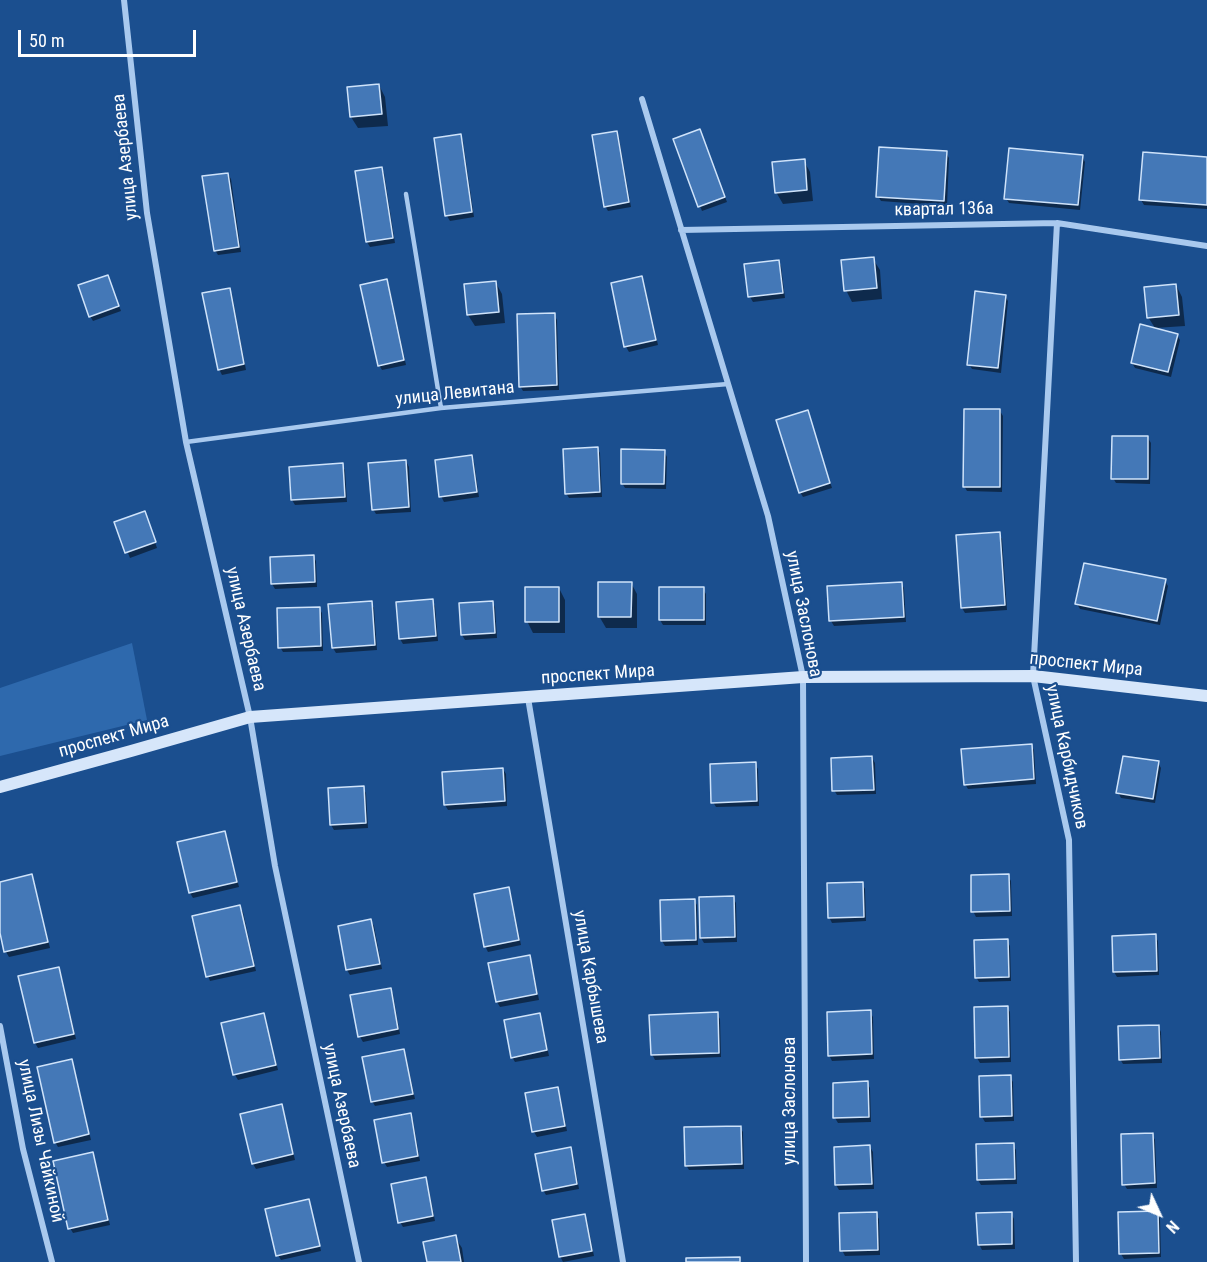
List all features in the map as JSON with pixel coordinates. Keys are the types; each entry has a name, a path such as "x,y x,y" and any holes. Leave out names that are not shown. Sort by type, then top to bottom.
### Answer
{"main road":[{"name":"проспект Мира","path":"0,787 250,717 803,677 1033,676 1207,696"}],"street":[{"name":"улица Азербаева","path":"124,0 147,213 186,442 250,717 275,866 359,1262"},
{"name":"улица Заслонова","path":"642,99 768,516 803,677 806,1262"},
{"name":"квартал 136а","path":"681,230 1057,223 1207,246"},
{"name":"улица Карбидчиков","path":"1057,223 1033,676 1069,840 1076,1262"},
{"name":"улица Карбышева","path":"528,698 622,1262"},
{"name":"улица Лизы Чайкиной","path":"0,1026 23,1149 52,1262"}],"lane":[{"path":"406,194 441,408"},
{"name":"улица Левитана","path":"186,442 441,408 728,384"}],"shaded area":[{"path":"132,643 147,720 0,756 0,688"}],"building":[{"path":"379,84 382,114 350,117 347,87"},
{"path":"700,129 725,197 698,207 673,139"},
{"path":"617,131 629,202 604,207 592,135"},
{"path":"461,134 472,212 445,216 434,138"},
{"path":"879,147 947,151 944,201 876,197"},
{"path":"1009,148 1083,155 1078,205 1004,199"},
{"path":"1143,152 1207,157 1207,205 1139,200"},
{"path":"805,159 807,190 775,193 772,162"},
{"path":"382,167 393,238 366,242 355,171"},
{"path":"228,173 239,247 214,251 202,176"},
{"path":"874,257 877,288 844,291 841,260"},
{"path":"779,260 783,293 748,297 744,264"},
{"path":"108,275 119,306 89,317 78,285"},
{"path":"642,276 656,340 624,347 611,283"},
{"path":"387,279 404,360 378,366 360,285"},
{"path":"496,281 499,312 467,315 464,284"},
{"path":"1176,284 1179,315 1147,318 1144,287"},
{"path":"230,288 244,364 218,370 202,293"},
{"path":"975,291 1006,295 998,368 967,365"},
{"path":"555,313 557,385 519,387 517,314"},
{"path":"1140,324 1178,334 1168,372 1131,363"},
{"path":"964,409 1000,409 1000,487 963,487"},
{"path":"808,410 830,483 799,493 776,420"},
{"path":"1112,436 1148,436 1148,479 1111,479"},
{"path":"598,447 600,492 565,494 563,449"},
{"path":"621,449 665,450 664,484 621,484"},
{"path":"472,455 477,492 439,497 435,460"},
{"path":"406,460 409,507 372,510 368,463"},
{"path":"343,463 345,497 291,500 289,467"},
{"path":"145,511 156,542 125,553 114,522"},
{"path":"1000,532 1005,605 961,608 956,535"},
{"path":"314,555 315,582 271,584 270,557"},
{"path":"1084,563 1166,579 1157,621 1075,604"},
{"path":"598,582 632,582 631,617 598,617"},
{"path":"902,582 904,617 829,621 827,586"},
{"path":"525,587 559,587 559,622 525,622"},
{"path":"659,587 704,587 704,620 659,620"},
{"path":"433,599 436,636 399,639 396,602"},
{"path":"372,601 375,645 332,648 328,604"},
{"path":"493,601 495,633 461,635 459,603"},
{"path":"320,607 321,646 278,648 277,608"},
{"path":"1032,744 1034,779 964,785 961,749"},
{"path":"872,756 874,790 832,791 831,758"},
{"path":"1123,756 1159,761 1153,799 1116,793"},
{"path":"756,762 757,801 711,803 710,764"},
{"path":"503,768 505,801 444,805 442,772"},
{"path":"364,786 366,823 330,825 328,788"},
{"path":"225,831 237,882 189,893 177,842"},
{"path":"32,874 48,942 4,952 0,933 0,882"},
{"path":"1009,874 1010,911 971,912 971,875"},
{"path":"863,882 864,917 828,918 827,883"},
{"path":"509,887 519,940 484,947 474,894"},
{"path":"734,896 735,937 700,938 699,897"},
{"path":"695,899 696,940 661,941 660,900"},
{"path":"240,905 254,966 206,977 192,916"},
{"path":"371,919 380,964 346,970 338,926"},
{"path":"1156,934 1157,971 1113,972 1112,936"},
{"path":"1008,939 1009,977 975,978 974,940"},
{"path":"530,955 537,994 496,1002 488,963"},
{"path":"59,967 74,1034 34,1043 18,976"},
{"path":"391,988 398,1029 358,1037 350,995"},
{"path":"1008,1006 1009,1057 975,1058 974,1007"},
{"path":"871,1010 872,1054 828,1056 827,1012"},
{"path":"718,1012 719,1053 651,1055 649,1015"},
{"path":"264,1013 276,1065 233,1075 221,1023"},
{"path":"540,1013 547,1050 511,1058 504,1020"},
{"path":"1159,1025 1160,1058 1119,1060 1118,1026"},
{"path":"404,1049 413,1094 371,1102 362,1057"},
{"path":"72,1059 89,1134 54,1143 37,1067"},
{"path":"1011,1075 1012,1116 980,1117 979,1076"},
{"path":"868,1081 869,1117 833,1118 833,1083"},
{"path":"558,1087 565,1126 532,1132 525,1093"},
{"path":"282,1104 293,1154 252,1164 240,1114"},
{"path":"411,1113 418,1156 382,1163 374,1120"},
{"path":"741,1126 742,1164 685,1166 684,1127"},
{"path":"1153,1133 1155,1183 1122,1185 1121,1134"},
{"path":"1014,1143 1015,1179 977,1180 976,1144"},
{"path":"870,1145 872,1184 835,1185 834,1147"},
{"path":"571,1147 577,1184 542,1191 535,1154"},
{"path":"93,1152 108,1220 68,1229 53,1161"},
{"path":"426,1177 433,1216 398,1223 391,1184"},
{"path":"309,1199 320,1246 276,1256 265,1209"},
{"path":"1158,1211 1159,1253 1119,1254 1118,1212"},
{"path":"877,1212 878,1250 840,1251 839,1213"},
{"path":"1012,1212 1012,1244 978,1245 976,1213"},
{"path":"585,1214 592,1251 559,1257 552,1220"},
{"path":"456,1235 461,1262 427,1262 423,1242"},
{"path":"740,1257 740,1262 686,1262 686,1258"}]}
